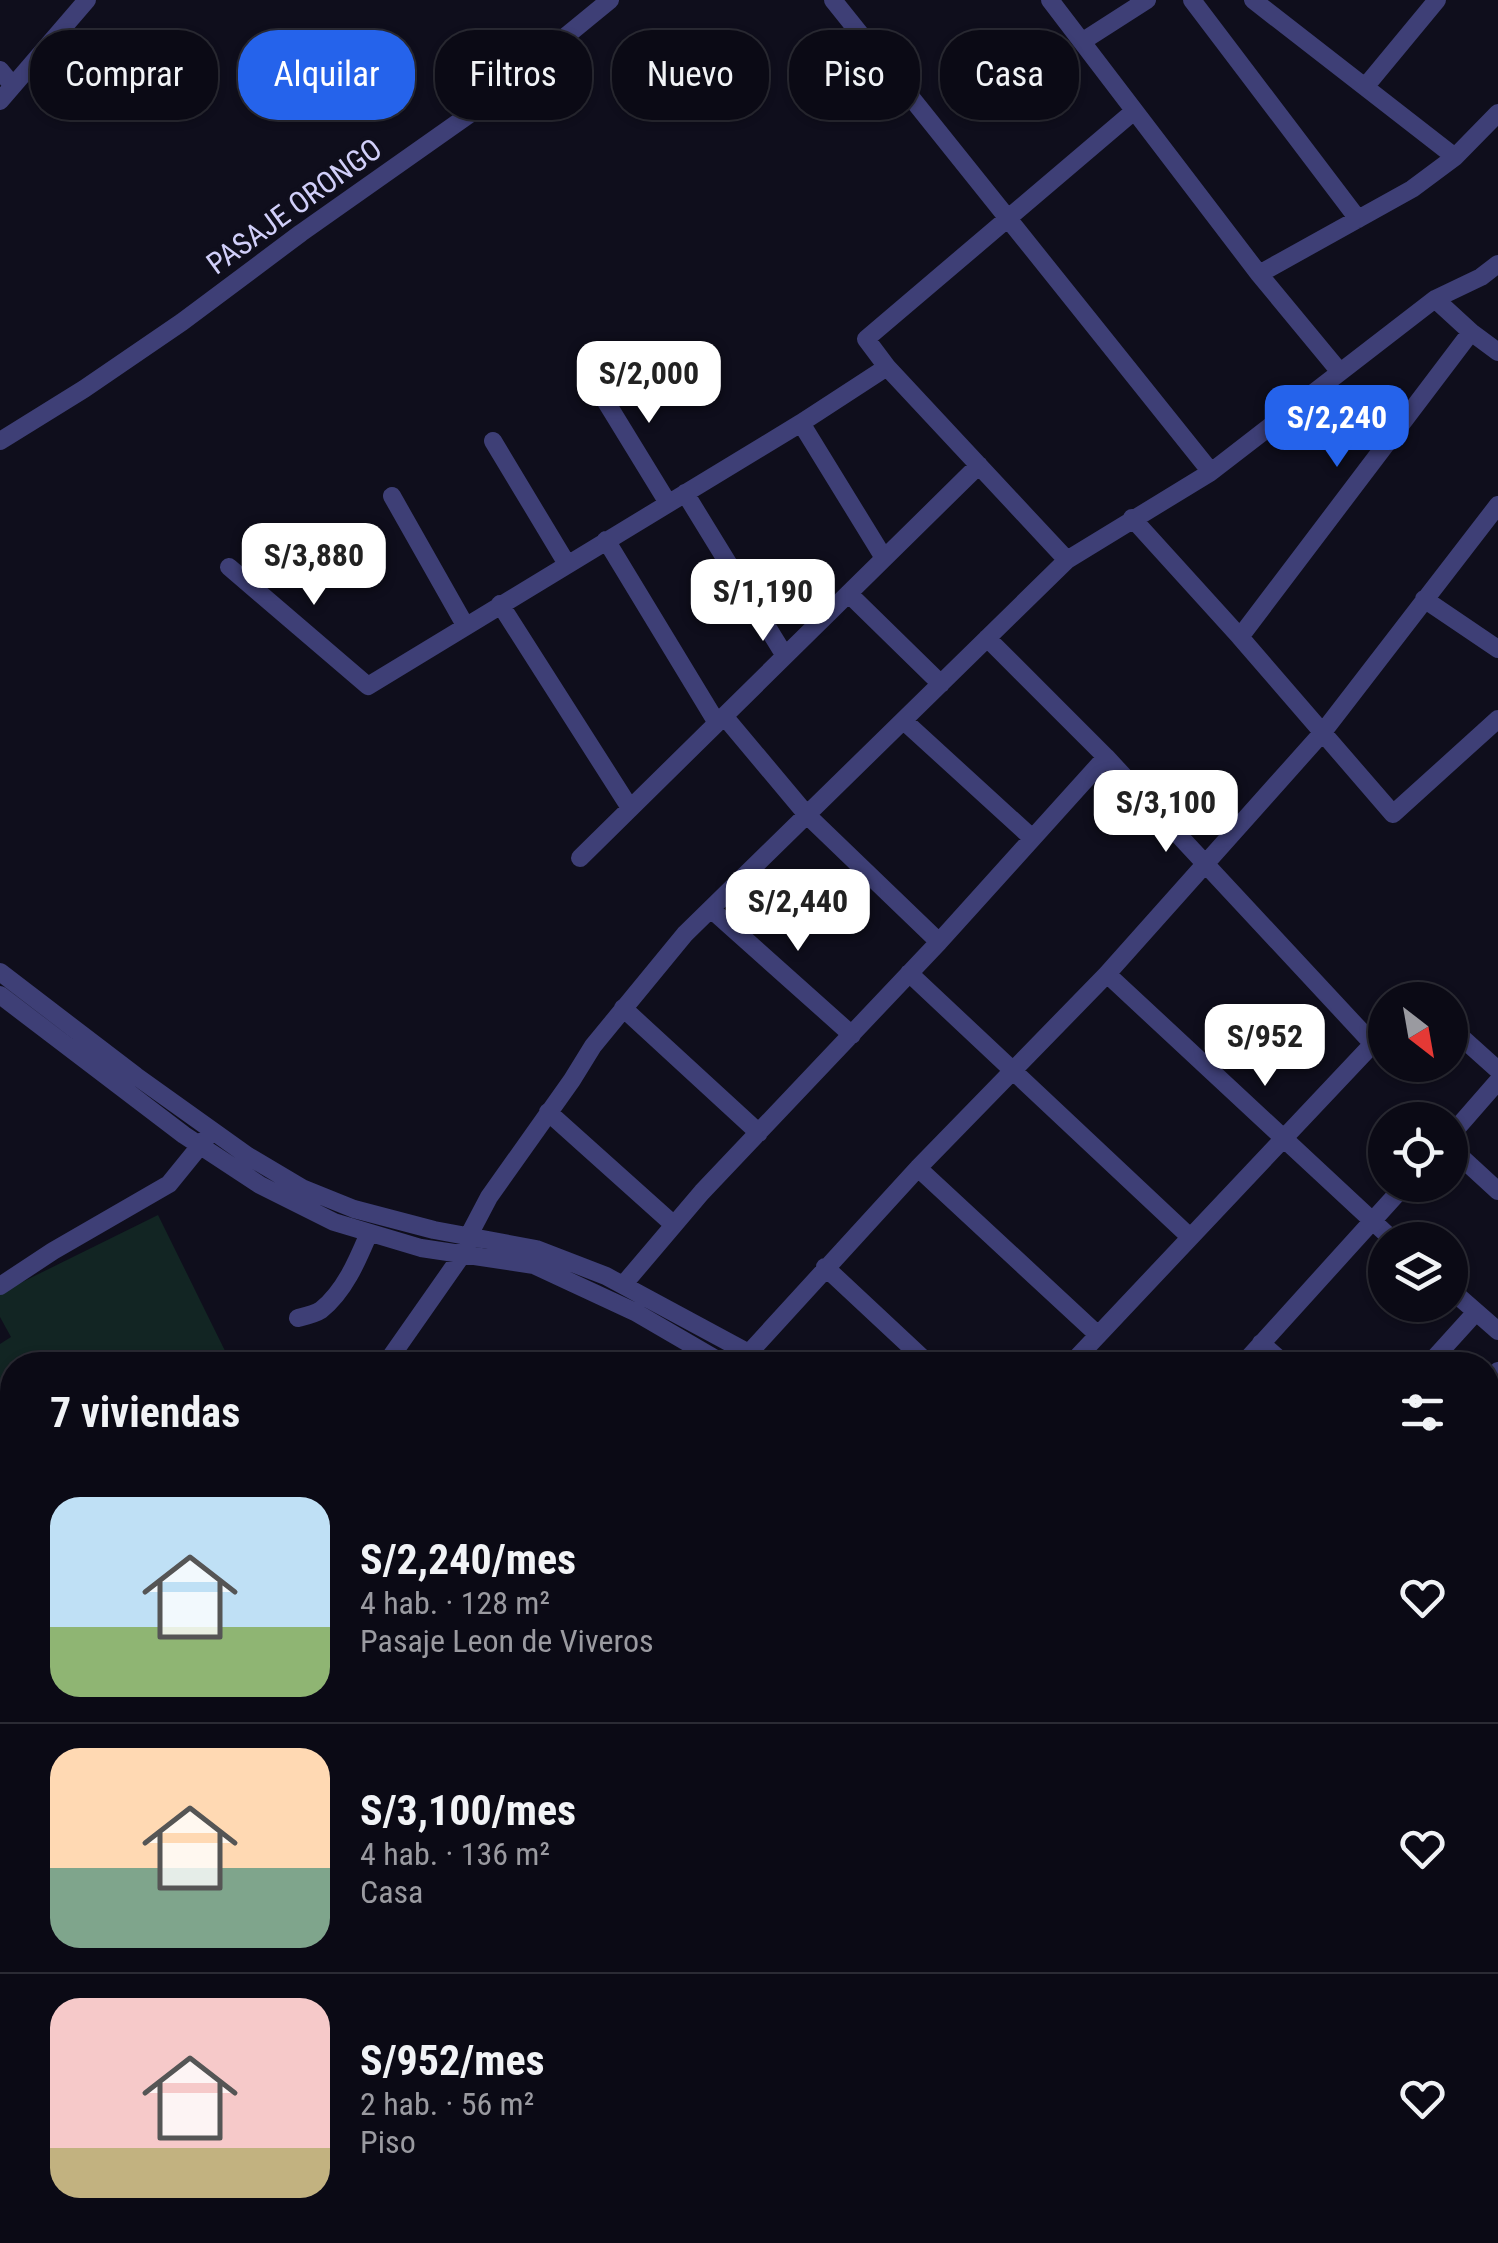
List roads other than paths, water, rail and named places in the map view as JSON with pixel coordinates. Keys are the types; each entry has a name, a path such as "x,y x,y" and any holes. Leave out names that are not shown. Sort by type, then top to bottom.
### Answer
{"street":[{"path":"0,101 87,0"},
{"name":"PASAJE ORONGO","path":"0,442 182,322 300,233 477,109 610,0"},
{"path":"833,0 1210,472"},
{"path":"1050,0 1259,274 1340,372"},
{"path":"1083,42 1147,0"},
{"path":"1192,0 1358,220"},
{"path":"1253,0 1454,158"},
{"path":"1272,15 1284,0"},
{"path":"1365,87 1437,0"},
{"path":"0,70 13,86"},
{"path":"1067,560 887,367 866,339 1134,112"},
{"path":"1259,274 1412,189 1454,158 1498,113"},
{"path":"393,1352 465,1246 489,1197 592,1046 685,934 1067,560 1210,472 1435,299 1481,277 1498,264"},
{"path":"1435,299 1498,352"},
{"path":"1240,637 1472,332"},
{"path":"229,567 368,686 887,367"},
{"path":"589,374 785,656"},
{"path":"801,423 884,558"},
{"path":"493,441 567,564"},
{"path":"580,858 979,465"},
{"path":"392,496 465,625"},
{"path":"751,1352 918,1168 1107,974 1324,732 1498,506"},
{"path":"1132,518 1393,814 1498,720"},
{"path":"606,540 721,719 807,816 939,942"},
{"path":"848,594 940,684"},
{"path":"1424,599 1498,649"},
{"path":"500,604 630,808"},
{"path":"987,638 1368,1027"},
{"path":"904,720 1031,838"},
{"path":"622,1285 1106,757"},
{"path":"711,909 852,1035"},
{"path":"0,972 106,1054 260,1186 334,1222 421,1248 536,1250 606,1276 731,1352"},
{"path":"910,974 1190,1237"},
{"path":"1107,974 1371,1222 1389,1202"},
{"path":"0,995 207,1138 288,1180 354,1210 534,1265 635,1312 704,1352"},
{"path":"623,1008 759,1132"},
{"path":"1468,1042 1498,1070"},
{"path":"1081,1352 1368,1050"},
{"path":"1468,1115 1498,1081"},
{"path":"548,1112 674,1224"},
{"path":"0,1286 169,1184 207,1138"},
{"path":"1468,1163 1498,1190"},
{"path":"918,1168 1097,1334"},
{"path":"1253,1352 1368,1225"},
{"path":"298,1318 319,1312 338,1291 369,1232"},
{"path":"825,1267 916,1352"},
{"path":"1468,1305 1498,1331"},
{"path":"1440,1352 1476,1312"},
{"path":"1260,1343 1271,1352"}]}
